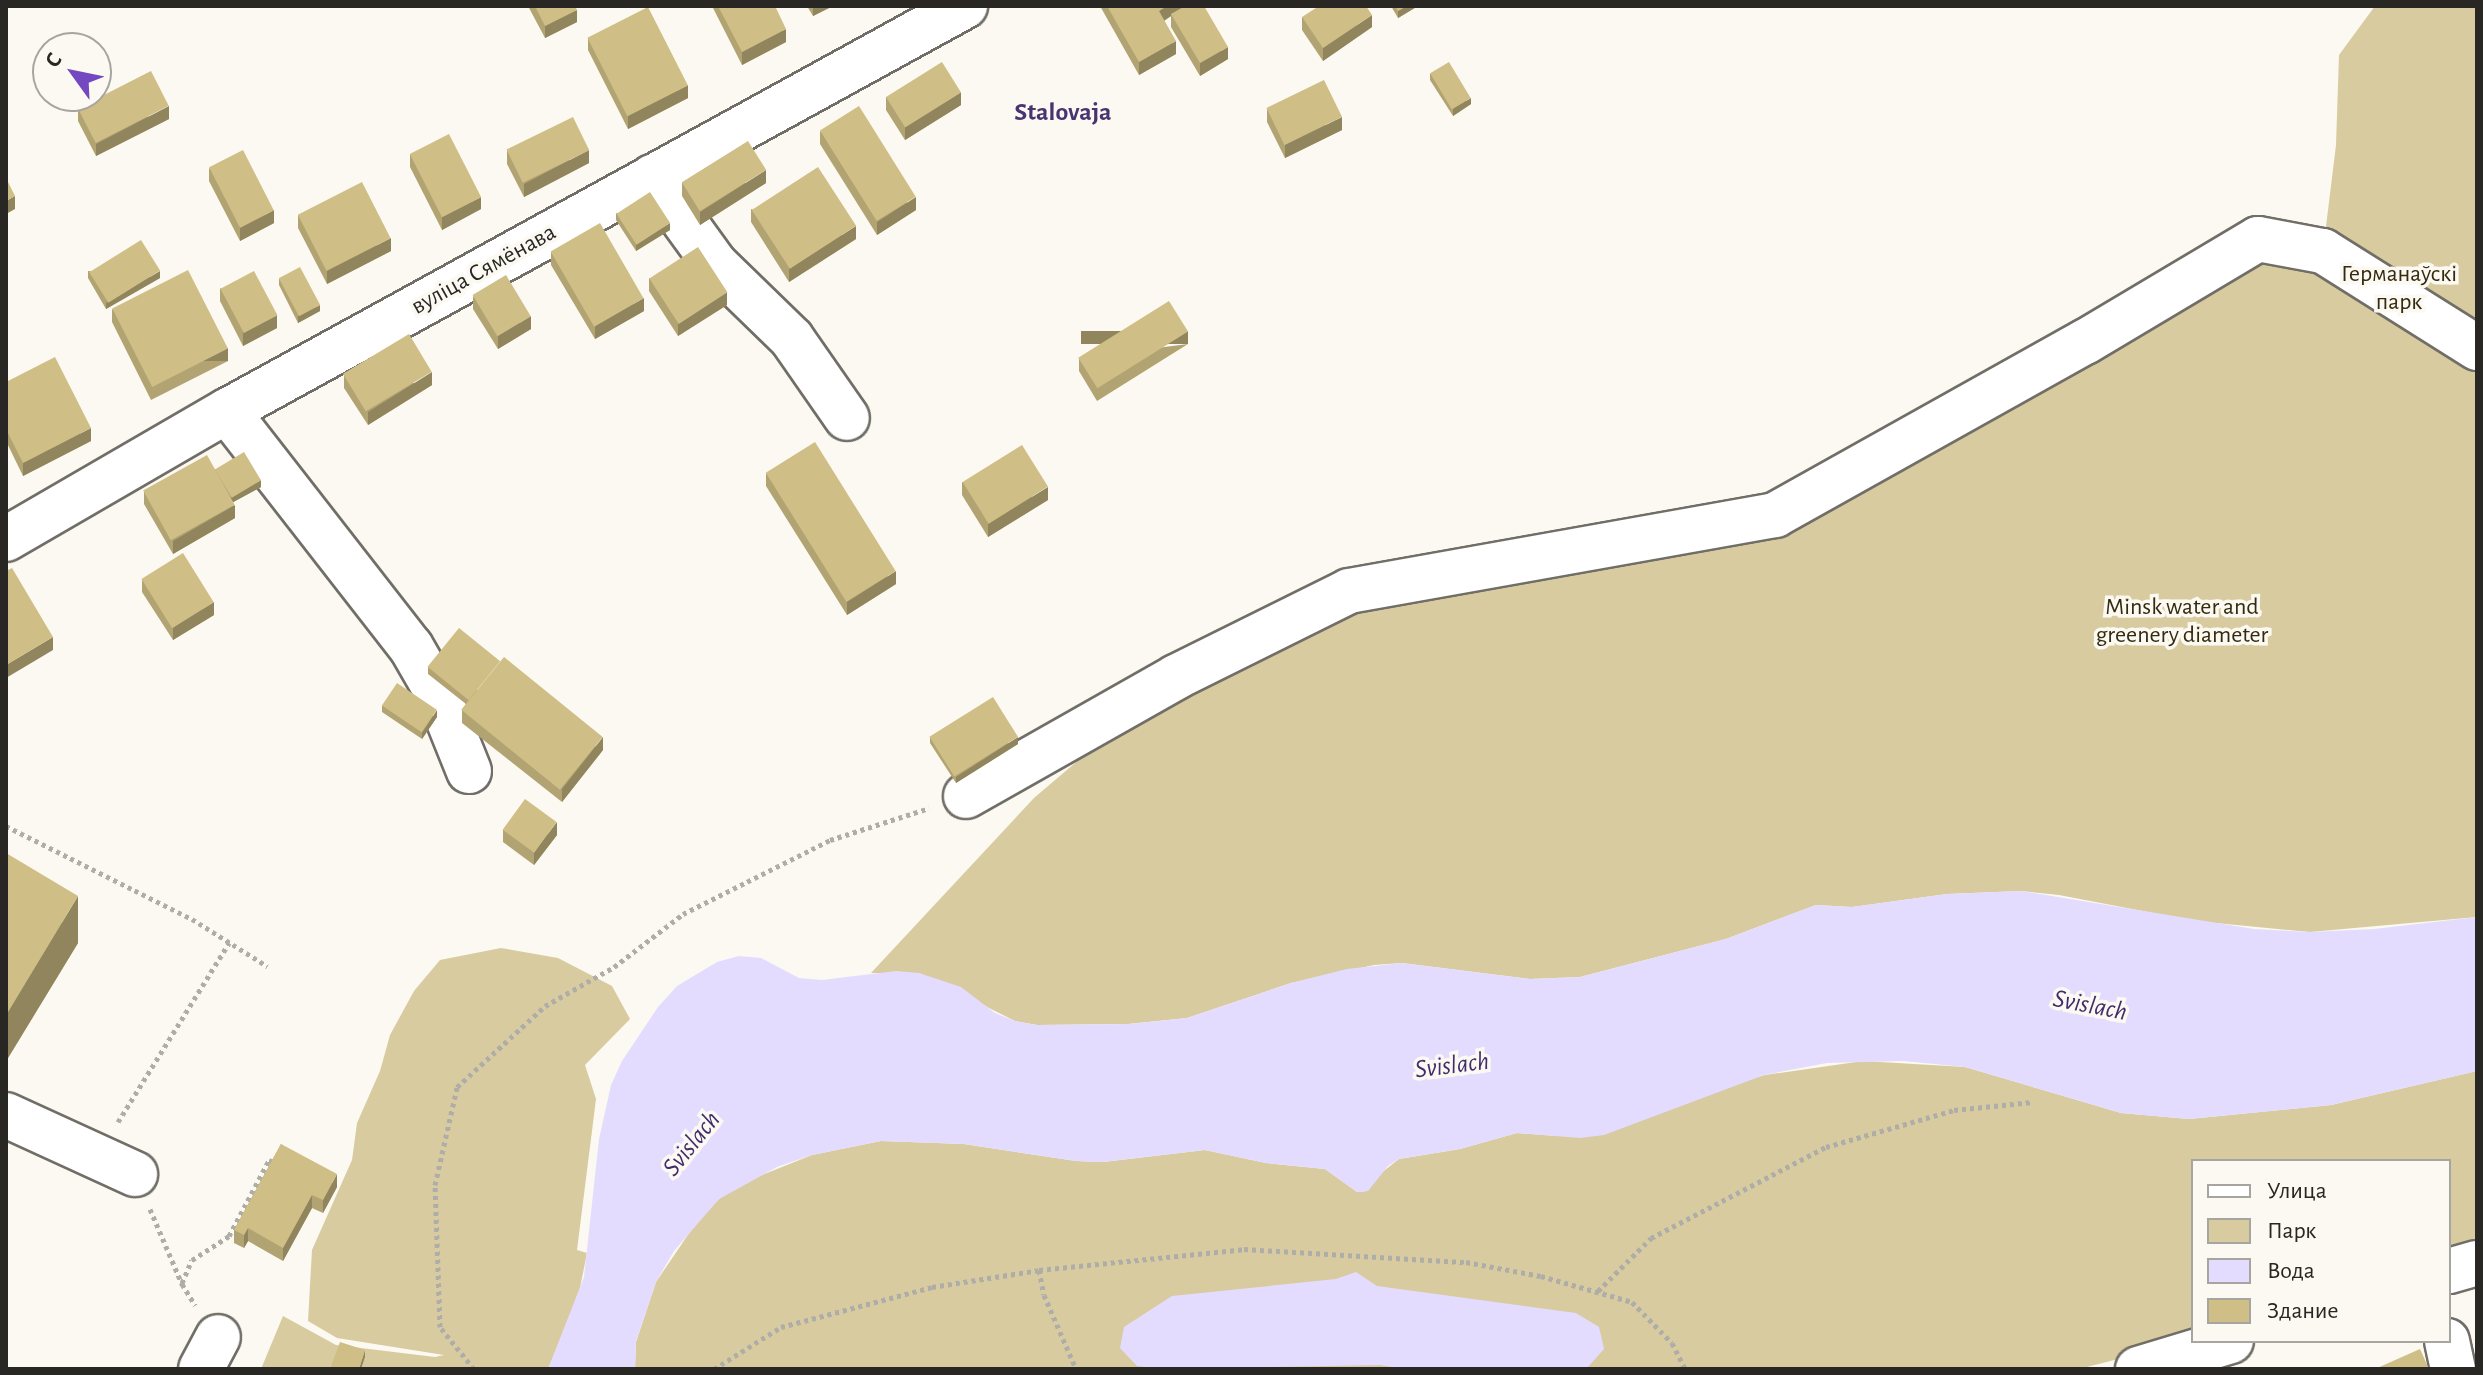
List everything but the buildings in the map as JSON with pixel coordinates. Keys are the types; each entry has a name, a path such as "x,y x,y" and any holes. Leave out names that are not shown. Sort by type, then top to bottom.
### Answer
{"street":[{"name":"вуліца Сямёнава","path":"6,539 227,411 965,6"},
{"path":"652,177 715,264 792,339 847,418"},
{"path":"966,796 1176,677 1349,591 1775,515 2072,349 2258,239 2323,251 2477,348"},
{"path":"227,411 411,647 438,694 469,771"},
{"path":"6,1115 135,1174"},
{"path":"2451,1270 2477,1263"},
{"path":"2138,1369 2224,1343"},
{"path":"2447,1343 2453,1369"}],"path":[{"path":"474,1369 440,1327 435,1185 457,1087 545,1006 614,967 683,914 830,840 966,796"},
{"path":"6,826 192,919 267,966"},
{"path":"111,1132 229,943"},
{"path":"1597,1292 1651,1238 1826,1147 1954,1110 2033,1102"},
{"path":"182,1284 192,1260 229,1236 269,1160 277,1164"},
{"path":"135,1174 210,1353"},
{"path":"229,1236 235,1239"},
{"path":"714,1369 781,1327 932,1287 1039,1270 1244,1249 1466,1262 1541,1276 1632,1302 1672,1343 1685,1369"},
{"path":"1039,1270 1044,1295 1076,1369"}],"green space":[{"name":"Minsk water and greenery diameter","path":"2375,6 2477,6 2477,917 2310,932 2195,921 2059,895 2021,891 1947,894 1852,907 1816,905 1726,939 1580,977 1530,979 1402,963 1374,965 1291,983 1187,1018 1128,1024 1037,1025 1015,1021 919,973 871,973 1034,798 1176,677 1349,591 1775,515 2258,239 2323,251 2336,145 2339,55"},
{"path":"501,948 558,958 612,986 630,1019 585,1065 596,1099 577,1250 587,1253 578,1298 548,1369 261,1369 283,1316 336,1345 435,1357 444,1355 337,1338 308,1321 312,1250 352,1160 357,1123 380,1071 390,1035 414,991 440,960"},
{"path":"1863,1061 1965,1067 2121,1113 2189,1119 2331,1105 2477,1071 2477,1246 2451,1253 2451,1159 2191,1159 2191,1341 2079,1369 635,1369 636,1342 656,1282 696,1223 719,1199 747,1181 812,1155 881,1141 964,1144 1076,1161 1103,1162 1205,1150 1266,1163 1325,1169 1357,1192 1399,1159 1460,1149 1517,1133 1557,1136 1765,1075"}],"water":[{"name":"Svislach","path":"2021,891 2254,929 2310,932 2374,929 2477,917 2477,1071 2331,1105 2189,1119 2121,1113 1965,1067 1903,1061 1827,1063 1764,1075 1604,1135 1580,1138 1517,1133 1460,1149 1399,1159 1388,1166 1368,1191 1363,1192 1357,1192 1325,1169 1266,1163 1205,1150 1103,1162 1076,1161 964,1144 881,1141 812,1155 777,1167 719,1199 674,1251 656,1282 636,1341 635,1369 548,1369 584,1277 599,1139 611,1085 622,1061 658,1007 677,986 717,962 739,956 761,958 799,978 822,980 896,971 919,973 961,987 995,1013 1015,1021 1037,1025 1129,1024 1187,1018 1291,983 1347,969 1402,963 1530,979 1580,977 1726,939 1816,905 1852,907 1947,894"},
{"path":"1356,1272 1377,1286 1576,1313 1599,1327 1604,1349 1587,1368 1404,1369 1380,1365 1161,1369 1137,1366 1120,1348 1124,1327 1172,1296 1336,1279"}],"district":[{"name":"Stalovaja","path":"1063,113"}],"park label":[{"name":"Германаўскі парк","path":"2399,289"}]}
